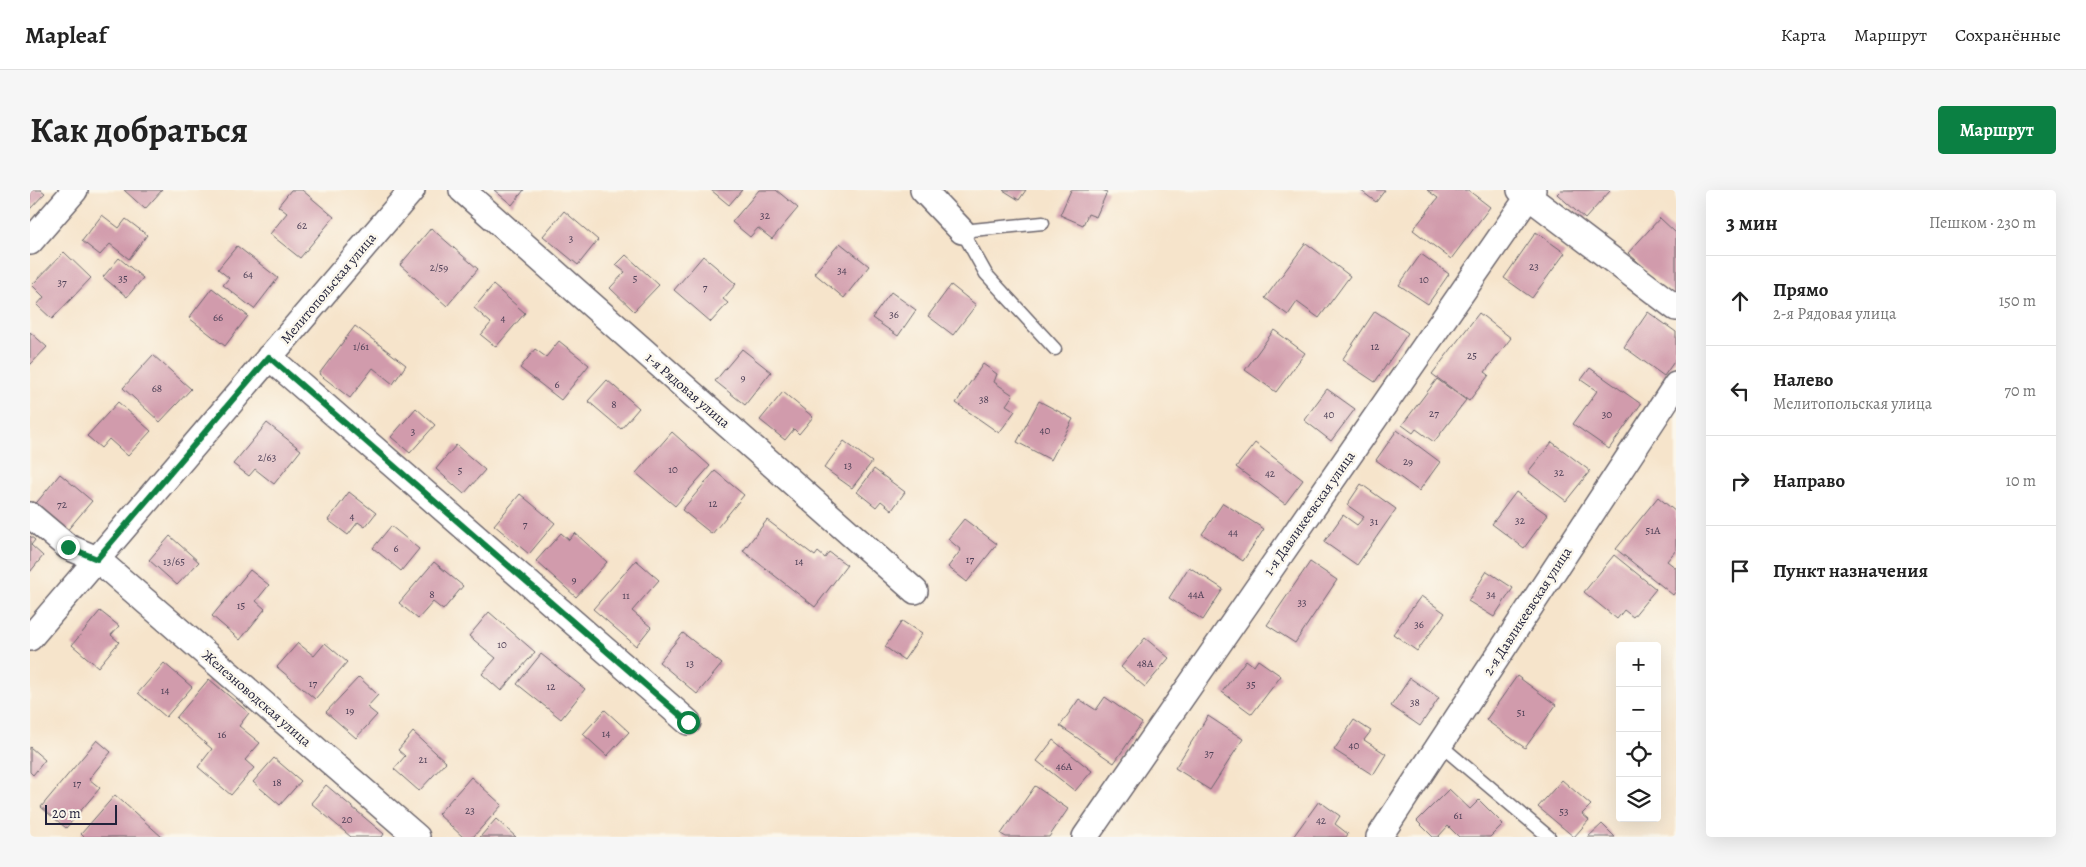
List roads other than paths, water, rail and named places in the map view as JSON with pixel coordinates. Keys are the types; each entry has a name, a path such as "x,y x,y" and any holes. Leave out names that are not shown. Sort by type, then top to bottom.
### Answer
{"street":[{"path":"30,242 75,190"},
{"name":"Мелитопольская улица","path":"30,638 412,190"},
{"name":"1-я Рядовая улица","path":"462,190 915,591"},
{"path":"923,190 962,231"},
{"path":"1527,192 1676,308"},
{"name":"1-я Давликеевская улица","path":"1085,837 1527,192"},
{"path":"269,357 688,722"},
{"name":"2-я Давликеевская улица","path":"1378,837 1676,385"},
{"name":"Железноводская улица","path":"30,515 68,547 97,559 417,837"}],"lane":[{"path":"1043,223 962,231 986,274 1055,349"},
{"path":"1439,744 1549,837"}]}
